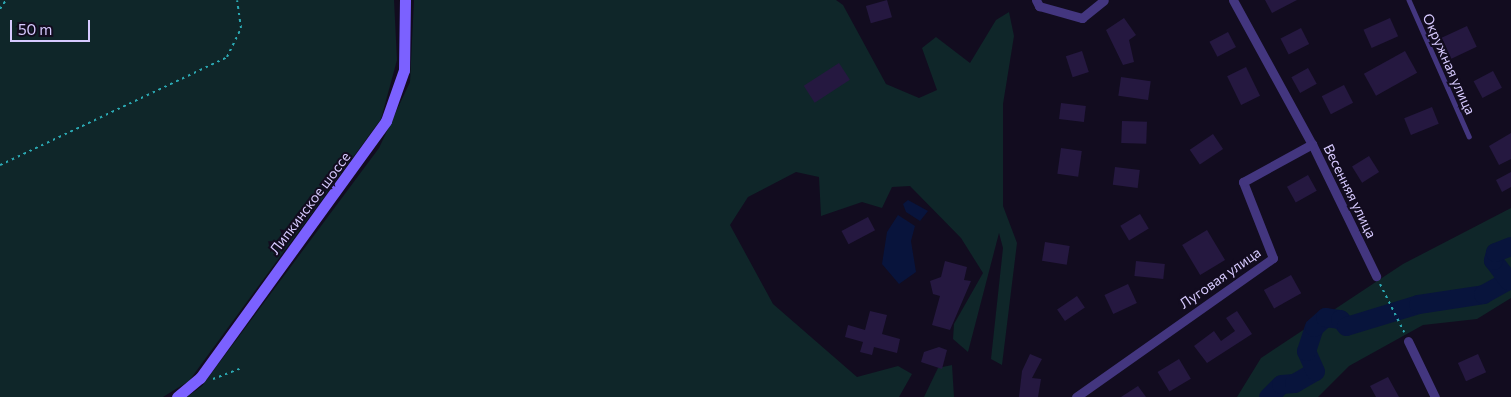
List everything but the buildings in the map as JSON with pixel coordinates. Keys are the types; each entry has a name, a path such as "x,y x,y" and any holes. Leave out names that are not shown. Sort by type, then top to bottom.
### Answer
{"street":[{"name":"Липкинское шоссе","path":"177,397 190,387 386,121 404,70 406,0"},
{"path":"1036,0 1039,6 1082,18 1104,0"},
{"name":"Весенняя улица","path":"1232,0 1312,144 1376,276"},
{"name":"Луговая улица","path":"1076,397 1273,258 1243,182 1312,144"},
{"path":"1408,340 1435,397"}],"lane":[{"name":"Окружная улица","path":"1409,0 1469,136"}],"path":[{"path":"0,9 6,0"},
{"path":"0,165 227,56 241,28 237,0"},
{"path":"1376,276 1408,340"},
{"path":"190,387 242,368"}],"green space":[{"path":"0,0 394,0 397,60 381,119 189,381 163,397 0,397"},
{"path":"414,0 836,0 843,5 886,84 919,98 937,90 922,48 936,37 970,63 996,20 1009,12 1014,36 1003,104 1003,206 1017,243 1002,365 991,359 1003,248 999,233 968,352 953,339 954,324 983,273 961,238 910,186 892,187 882,208 862,202 821,216 819,177 796,172 748,197 730,225 773,304 857,377 898,366 912,374 899,397 187,397 202,386 379,148 410,82"},
{"path":"1511,208 1511,298 1477,319 1423,325 1349,366 1318,397 1237,397 1261,358 1403,264"},
{"path":"952,365 954,397 924,397 938,368"}],"water":[{"path":"908,200 928,211 920,221 906,212 903,204"},
{"path":"898,215 915,226 911,241 916,272 899,284 882,264 887,232"}],"waterway":[{"path":"1268,397 1281,384 1294,383 1315,371 1306,351 1314,327 1325,317 1340,319 1346,326 1418,304 1483,294 1508,280 1493,260 1495,252 1511,246"}]}
